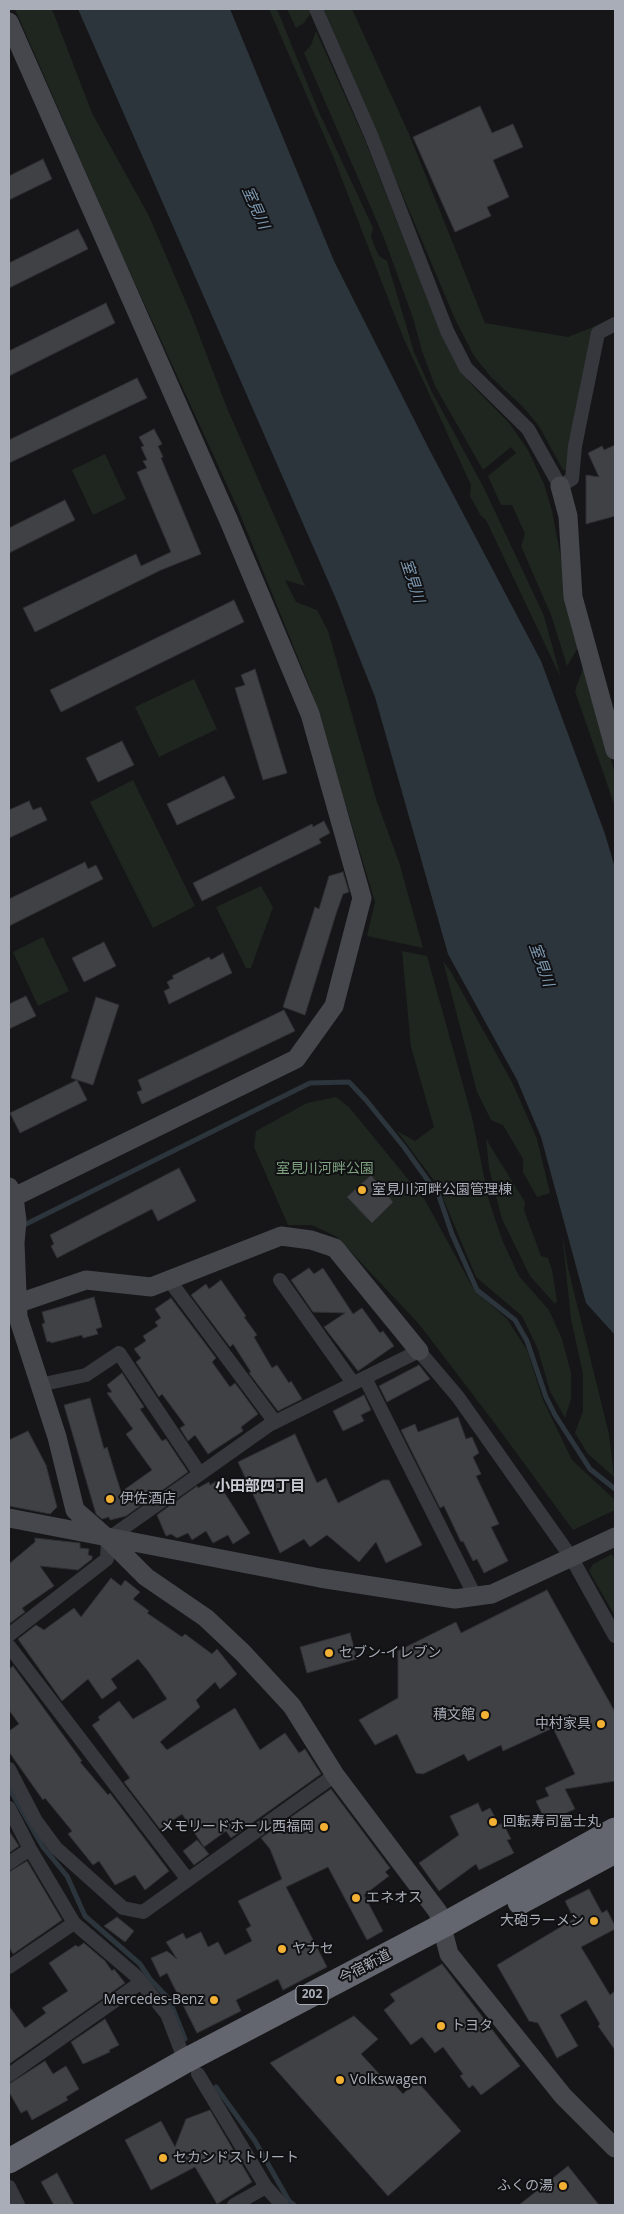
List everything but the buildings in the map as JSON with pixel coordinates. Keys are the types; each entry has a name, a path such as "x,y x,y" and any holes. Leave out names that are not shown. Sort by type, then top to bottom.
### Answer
{"highway":[{"name":"今宿新道","path":"444,1934 615,1830"},
{"name":"今宿新道","path":"9,2161 444,1934 615,1851"},
{"name":"今宿新道","path":"9,2178 191,2067"}],"street":[{"path":"316,9 371,135 447,331 466,368 528,429 560,486 568,516 573,597 615,750"},
{"path":"9,22 229,521 310,714 362,898 334,1006 296,1059 12,1191 17,1221 14,1243 13,1305 56,1437 75,1510 108,1539 146,1577 206,1618 243,1653 292,1706 335,1776 438,1912 449,1954 563,2096 615,2148"},
{"path":"560,486 572,479 576,446 598,333 615,324"},
{"path":"13,1305 86,1280 151,1287 282,1236 311,1240 335,1248 458,1397 570,1557 615,1636"},
{"path":"169,1280 275,1422"},
{"path":"280,1280 359,1380 475,1596"},
{"path":"108,1539 275,1422 419,1351"},
{"path":"39,1385 86,1375 118,1353 200,1474"},
{"path":"9,1518 108,1539 320,1578 455,1599 492,1594 615,1538"},
{"path":"9,1635 107,1559 108,1539"},
{"path":"9,1646 188,1880"},
{"path":"9,1769 36,1821 56,1848 123,1908 143,1912 335,1776"},
{"path":"9,1808 30,1849 74,1923 136,1976 167,2014 191,2067 266,2187 282,2205"},
{"path":"9,1863 30,1849"},
{"path":"9,1967 74,1923"},
{"path":"9,2075 140,1983"},
{"path":"9,2187 18,2205"},
{"path":"234,2205 266,2187"}],"green space":[{"path":"15,9 52,9 92,113 149,216 191,314 227,408 305,586 285,580 296,602 317,610 328,631 377,802 399,862 423,948 367,936 375,902 311,690 238,509 117,244"},
{"path":"269,9 277,9 318,110 373,228 371,236 374,245 379,256 387,261 414,352 432,392 484,488 544,616 561,678 486,520 481,516 470,496 471,485 403,337 333,156"},
{"path":"287,9 309,9 311,13 304,23 296,28"},
{"path":"324,9 352,9 409,134 485,323 568,337 613,319 596,330 569,470 563,470 539,426 523,407 491,377 474,356 455,319"},
{"path":"316,31 364,138 441,334 469,382 510,424 528,450 544,484 552,511 578,648 567,666 551,615 521,546 525,534 512,505 501,505 488,476 516,453 511,447 483,470 435,386 384,238 304,53 311,45"},
{"path":"105,454 126,499 93,515 72,470"},
{"path":"585,663 615,774 615,807 575,691"},
{"path":"194,679 217,729 159,757 135,707"},
{"path":"133,780 195,906 153,928 90,802"},
{"path":"261,886 273,907 251,968 246,968 216,907"},
{"path":"43,937 69,991 38,1006 13,952"},
{"path":"402,951 427,956 472,1117 489,1201 503,1242 519,1276 549,1310 562,1339 571,1373 571,1399 565,1418 550,1391 537,1347 522,1316 476,1277 438,1186 397,1131 415,1141 434,1127 411,1047"},
{"path":"443,961 451,972 513,1084 537,1139 550,1193 537,1197 523,1172 523,1159 503,1125 491,1120 477,1092"},
{"name":"室見川河畔公園","path":"336,1097 349,1107 425,1200 474,1290 507,1319 527,1350 543,1400 572,1460 615,1500 615,1510 573,1530 419,1324 337,1237 312,1225 288,1225 254,1147 256,1131 307,1103"},
{"path":"486,1139 525,1202 524,1210 541,1256 548,1258 552,1270 557,1301 555,1304 530,1276 502,1219 489,1168"},
{"path":"562,1233 568,1268 609,1434 614,1477 588,1454 575,1433 583,1411 583,1374 571,1319"},
{"path":"612,1554 615,1561 615,1616 589,1571 593,1564"}],"water":[{"name":"室見川","path":"78,9 230,9 334,261 428,447 541,661 605,834 615,868 615,1335 586,1303 541,1137 517,1080 448,954 375,697 336,599"}],"waterway":[{"path":"20,1227 310,1083 349,1082 404,1147 439,1196 452,1234 477,1290 515,1320 527,1341 546,1397 555,1415 590,1469 615,1489"},
{"path":"9,1788 43,1847 67,1876 85,1916 140,1964 150,1979 169,1999 185,2039"},
{"path":"216,2087 255,2141 289,2201 294,2205"}],"place":[{"name":"室見川河畔公園管理棟","path":"362,1190"},
{"name":"伊佐酒店","path":"110,1499"},
{"name":"セブン-イレブン","path":"329,1653"},
{"name":"積文館","path":"485,1715"},
{"name":"中村家具","path":"601,1724"},
{"name":"回転寿司冨士丸","path":"493,1822"},
{"name":"メモリードホール西福岡","path":"324,1827"},
{"name":"エネオス","path":"356,1898"},
{"name":"大砲ラーメン","path":"594,1921"},
{"name":"ヤナセ","path":"282,1949"},
{"name":"Mercedes-Benz","path":"214,2000"},
{"name":"トヨタ","path":"441,2026"},
{"name":"Volkswagen","path":"340,2080"},
{"name":"セカンドストリート","path":"163,2158"},
{"name":"ふくの湯","path":"563,2186"}],"district":[{"name":"小田部四丁目","path":"260,1487"}]}
